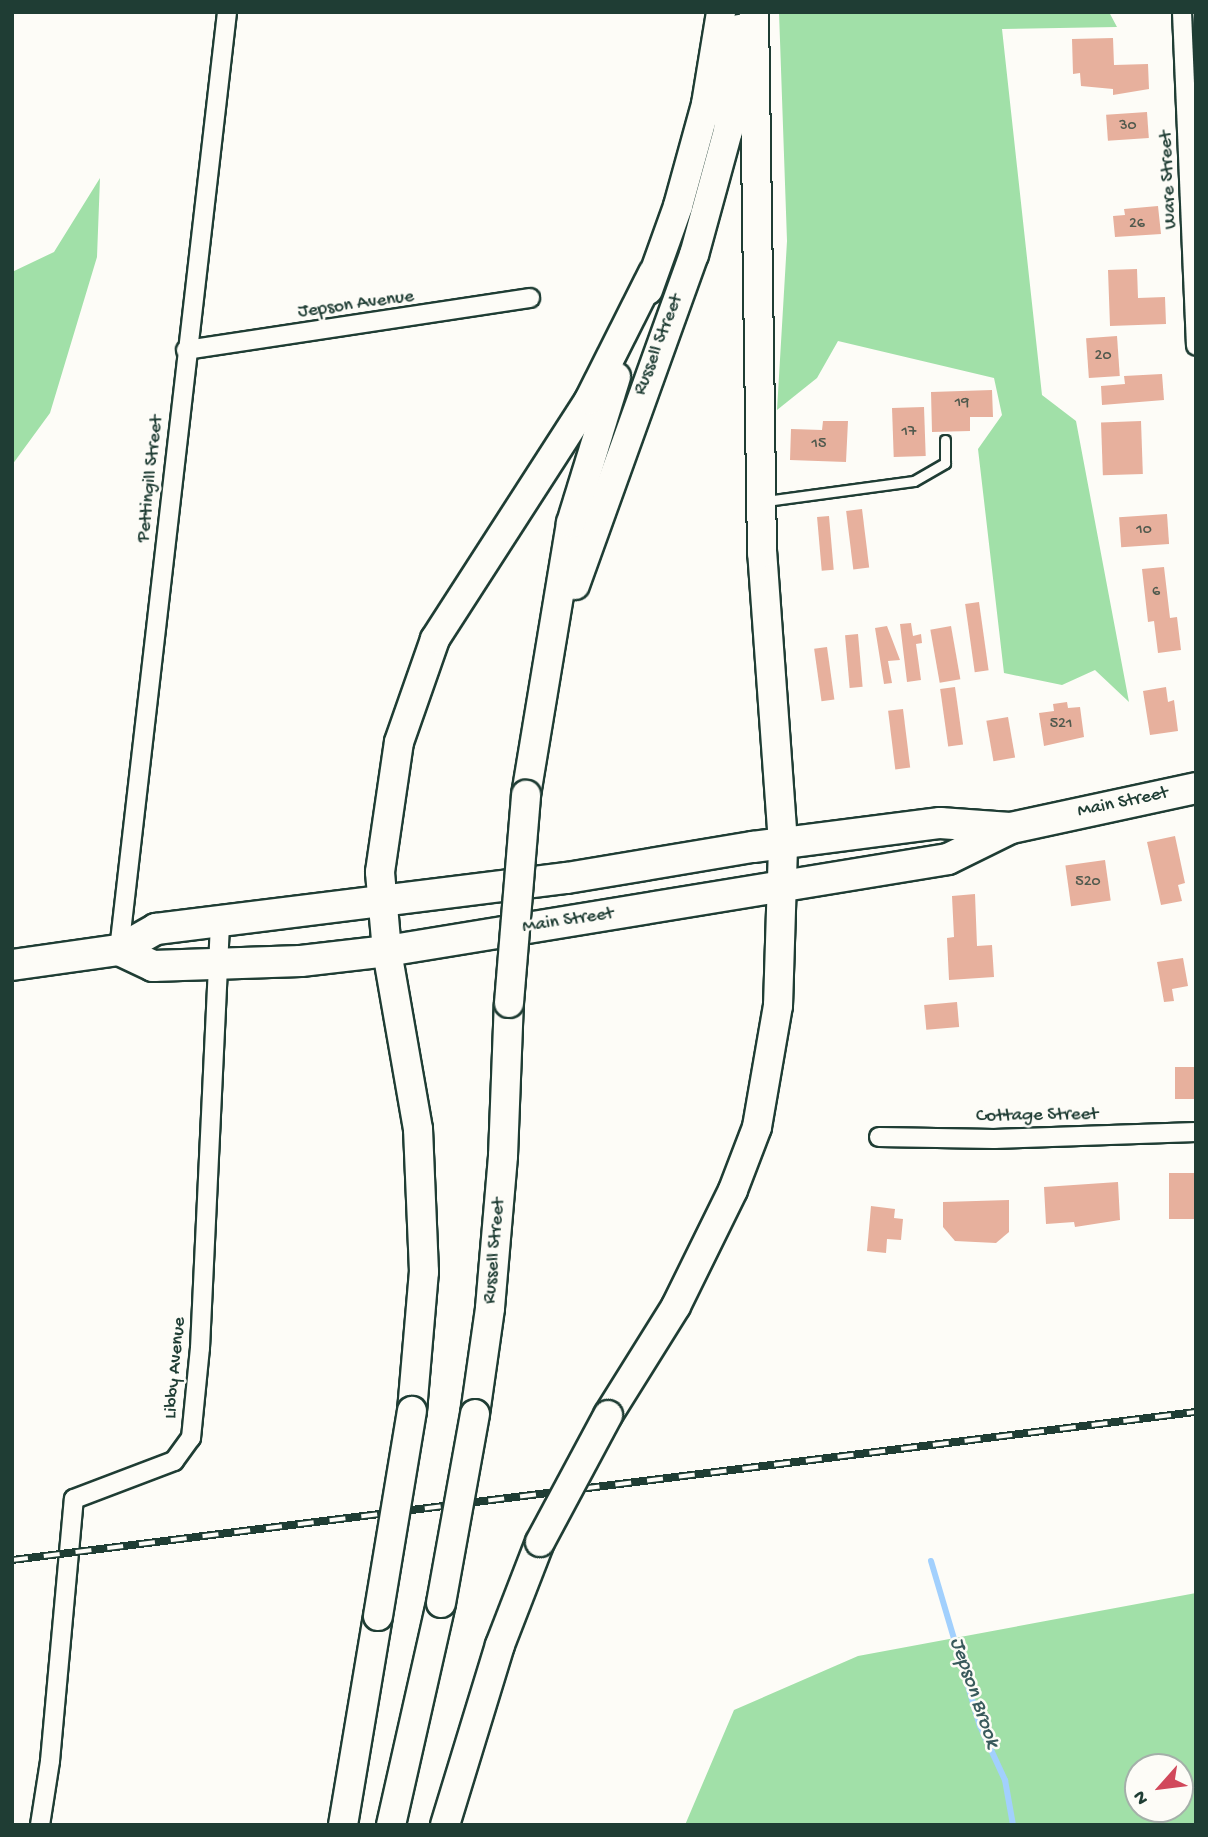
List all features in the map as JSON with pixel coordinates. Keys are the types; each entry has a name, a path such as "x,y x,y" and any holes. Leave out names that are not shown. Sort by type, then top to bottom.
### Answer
{"highway":[{"name":"Main Street","path":"119,950 153,966 216,965 387,951 947,859 1010,828 1196,788"},
{"name":"Main Street","path":"12,965 119,950 156,929 383,902 783,843 940,823 1010,828"}],"main road":[{"name":"Russell Street","path":"391,1825 441,1603 475,1414 500,1193 509,1003 526,795 571,523 597,433 678,206 706,104 721,12"},
{"name":"Russell Street","path":"546,671 617,459 694,255 728,131 743,12"},
{"path":"445,1825 500,1645 540,1542 608,1415 709,1244 757,1127 778,1006 783,843 770,705 761,501 754,12"},
{"path":"343,1825 412,1411 424,1272 420,1167 401,1009 387,951 380,872 398,742 435,639 589,400 653,273"}],"street":[{"name":"Pettingill Street","path":"119,950 227,12"},
{"name":"Ware Street","path":"1182,12 1194,220 1196,346"},
{"name":"Jepson Avenue","path":"186,350 530,298"},
{"name":"Libby Avenue","path":"40,1825 50,1761 74,1499 174,1461 191,1438 200,1348 220,923"},
{"name":"Cottage Street","path":"879,1137 994,1139 1196,1132"}],"lane":[{"path":"761,501 914,481 945,463 945,440"}],"green space":[{"path":"779,12 1109,12 1117,27 1002,29 1042,395 1076,421 1129,702 1095,670 1062,685 1004,673 978,449 1002,415 994,378 838,341 817,378 777,410 787,241"},
{"path":"100,178 97,257 50,413 12,465 12,272 54,252"},
{"path":"1196,1593 1196,1825 685,1825 734,1710 858,1656"}],"building":[{"path":"1113,38 1114,65 1148,64 1149,89 1113,95 1113,89 1081,86 1080,73 1073,74 1072,39"},
{"path":"1147,112 1149,138 1108,141 1106,115"},
{"path":"1158,206 1161,234 1115,237 1113,216 1125,215 1124,209"},
{"path":"1137,269 1138,298 1165,297 1166,324 1110,326 1108,270"},
{"path":"1117,336 1120,376 1089,378 1086,338"},
{"path":"1162,374 1164,400 1102,405 1101,386 1125,384 1124,376"},
{"path":"992,390 993,417 970,417 970,431 932,432 931,392"},
{"path":"924,407 926,456 894,457 892,408"},
{"path":"823,421 848,421 846,462 790,460 791,429 822,430"},
{"path":"1141,421 1143,474 1103,475 1101,422"},
{"path":"862,509 869,568 853,570 846,511"},
{"path":"1167,514 1169,544 1121,547 1119,517"},
{"path":"829,516 834,570 822,571 817,517"},
{"path":"1164,567 1170,618 1177,617 1181,650 1158,653 1154,621 1148,622 1142,569"},
{"path":"979,602 989,670 975,672 965,604"},
{"path":"911,623 913,636 921,634 922,643 916,644 921,680 907,682 900,624"},
{"path":"887,626 900,660 888,661 892,683 884,684 875,628"},
{"path":"951,626 960,679 940,683 930,630"},
{"path":"858,634 863,687 850,688 845,635"},
{"path":"827,647 834,699 822,701 814,649"},
{"path":"955,687 963,744 948,747 940,689"},
{"path":"1166,687 1168,702 1174,700 1178,731 1150,735 1143,691"},
{"path":"1067,702 1068,708 1080,707 1084,737 1044,746 1039,713 1054,711 1053,704"},
{"path":"903,709 910,768 895,769 888,711"},
{"path":"1008,717 1015,757 993,761 986,721"},
{"path":"1175,836 1185,883 1178,885 1182,901 1161,905 1147,842"},
{"path":"1105,860 1111,901 1071,906 1065,866"},
{"path":"975,894 977,946 992,945 994,977 949,980 947,938 954,937 952,896"},
{"path":"1183,958 1188,986 1172,989 1174,1001 1164,1002 1157,962"},
{"path":"957,1002 959,1027 926,1030 924,1005"},
{"path":"1175,1067 1196,1067 1196,1099 1175,1099"},
{"path":"1169,1173 1196,1173 1196,1219 1169,1219"},
{"path":"1118,1182 1120,1220 1075,1227 1074,1222 1046,1224 1044,1187"},
{"path":"1009,1200 1009,1232 996,1243 955,1241 943,1227 943,1202"},
{"path":"871,1206 895,1209 894,1218 903,1219 901,1240 887,1239 886,1253 867,1251"}],"waterway":[{"name":"Jepson Brook","path":"931,1561 980,1726 1005,1780 1013,1825"}],"railway":[{"path":"12,1560 1196,1412"}]}
